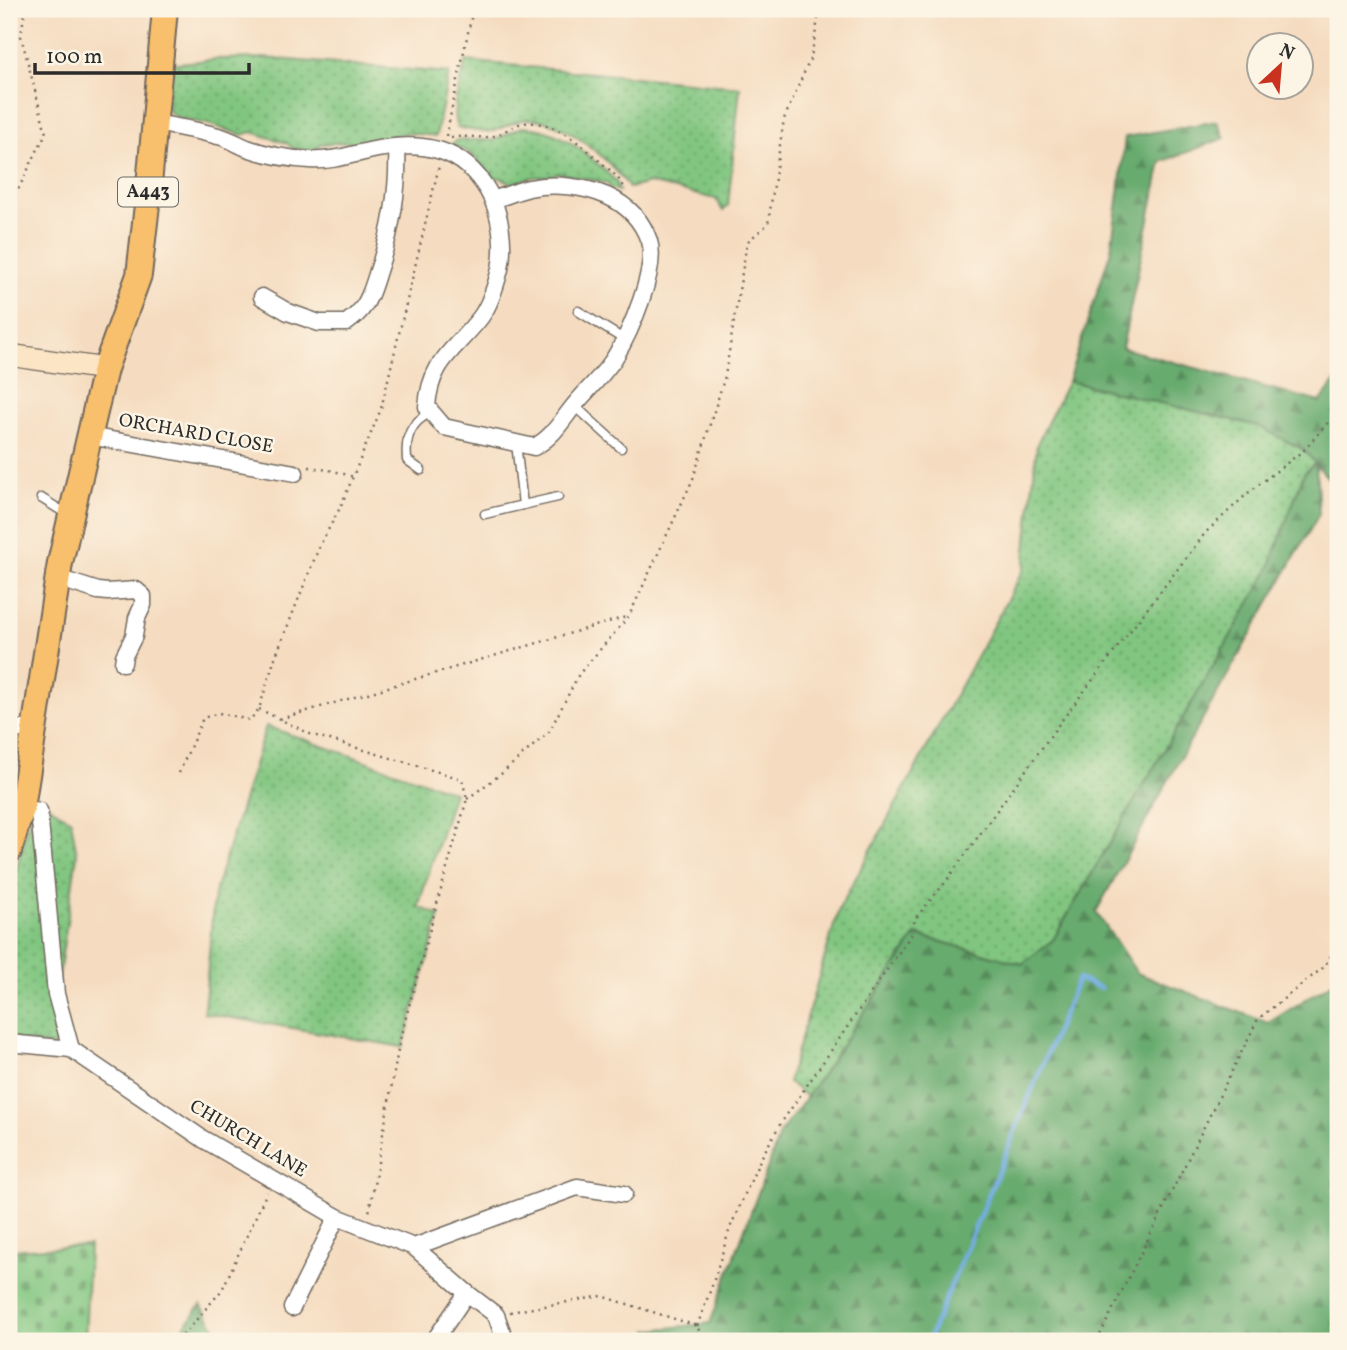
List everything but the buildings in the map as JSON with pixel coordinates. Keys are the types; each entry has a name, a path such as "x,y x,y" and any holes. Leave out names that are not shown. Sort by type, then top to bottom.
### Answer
{"main road":[{"name":"A443","path":"9,851 22,808 57,578 71,512 105,369 139,275 165,9"}],"street":[{"path":"155,122 220,136 268,155 312,161 413,145 430,147 464,163 479,176 493,200 502,241 500,267 494,291 481,316 446,354 434,373 428,391 428,407 444,427 534,447 545,442 555,432 574,405 613,360 625,340 638,311 646,283 650,244 635,215 622,204 598,192 552,186 529,188 493,200"},
{"path":"262,297 288,312 319,323 346,323 360,312 372,291 391,227 398,170 397,147"},
{"path":"9,355 105,369"},
{"name":"ORCHARD CLOSE","path":"89,436 295,473"},
{"path":"57,578 97,591 140,592 143,605 123,663"},
{"path":"9,729 35,729"},
{"path":"22,808 39,811 56,994 71,1049"},
{"name":"CHURCH LANE","path":"9,1043 71,1049 204,1139 337,1217 414,1247 496,1315"},
{"path":"414,1247 577,1187 624,1194"},
{"path":"292,1308 337,1217"},
{"path":"434,1341 467,1293"},
{"path":"496,1315 505,1340"}],"lane":[{"path":"579,311 625,340"},
{"path":"574,405 621,448"},
{"path":"421,470 407,460 409,437 412,426 418,419 431,412"},
{"path":"516,443 523,505"},
{"path":"485,514 558,497"},
{"path":"41,498 62,511 71,512"}],"path":[{"path":"9,208 46,133 21,36 24,9"},
{"path":"473,9 445,141 454,136 491,137 521,123 550,127 584,147 620,180 624,188 622,204"},
{"path":"467,799 501,774 549,732 579,674 629,616 693,478 725,376 747,242 768,224 784,119 811,57 820,9"},
{"path":"178,773 203,718 219,713 250,720 259,709 275,658 320,544 340,508 381,409 443,152"},
{"path":"704,1341 697,1326 730,1228 760,1160 779,1126 915,929 914,920 944,884 1059,724 1206,532 1248,493 1304,450 1338,411"},
{"path":"295,473 302,466 354,477"},
{"path":"280,719 629,616"},
{"path":"259,709 310,734 462,779 467,799 400,1039 366,1228"},
{"path":"1097,1341 1258,1019 1324,967 1338,944"},
{"path":"178,1341 222,1290 273,1179"},
{"path":"496,1315 602,1296 697,1326"}],"green space":[{"path":"264,58 449,73 436,136 407,133 353,143 321,144 313,151 292,148 287,143 252,132 242,135 181,119 169,112 167,104 171,64"},
{"path":"466,61 740,87 728,206 723,211 716,199 649,183 629,188 611,166 586,143 544,121 525,119 489,132 457,127 455,104"},
{"path":"1217,121 1225,138 1161,162 1122,348 1320,402 1338,378 1338,490 1316,464 1319,514 1096,912 1137,973 1268,1023 1338,979 1338,1341 652,1341 649,1330 710,1323 781,1131 807,1097 916,935 1022,964 1053,940 1268,572 1304,473 1315,463 1304,450 1258,426 1068,381 1111,250 1125,137"},
{"path":"521,127 535,128 562,137 616,181 619,191 610,188 607,183 558,173 513,184 502,178 494,178 471,154 451,145 457,140 495,140"},
{"path":"1068,381 1258,426 1304,450 1315,463 1304,473 1268,572 1053,940 1022,964 916,935 807,1097 788,1082 840,907 1024,569 1037,444"},
{"path":"266,726 454,792 418,907 440,915 403,1047 204,1013 214,895"},
{"path":"42,801 71,820 77,855 56,994 71,1049 9,1039 9,900 27,826"},
{"path":"89,1246 85,1341 9,1341 9,1250"},
{"path":"201,1305 224,1341 173,1341"}],"waterway":[{"path":"928,1341 1078,979 1100,988"}]}
